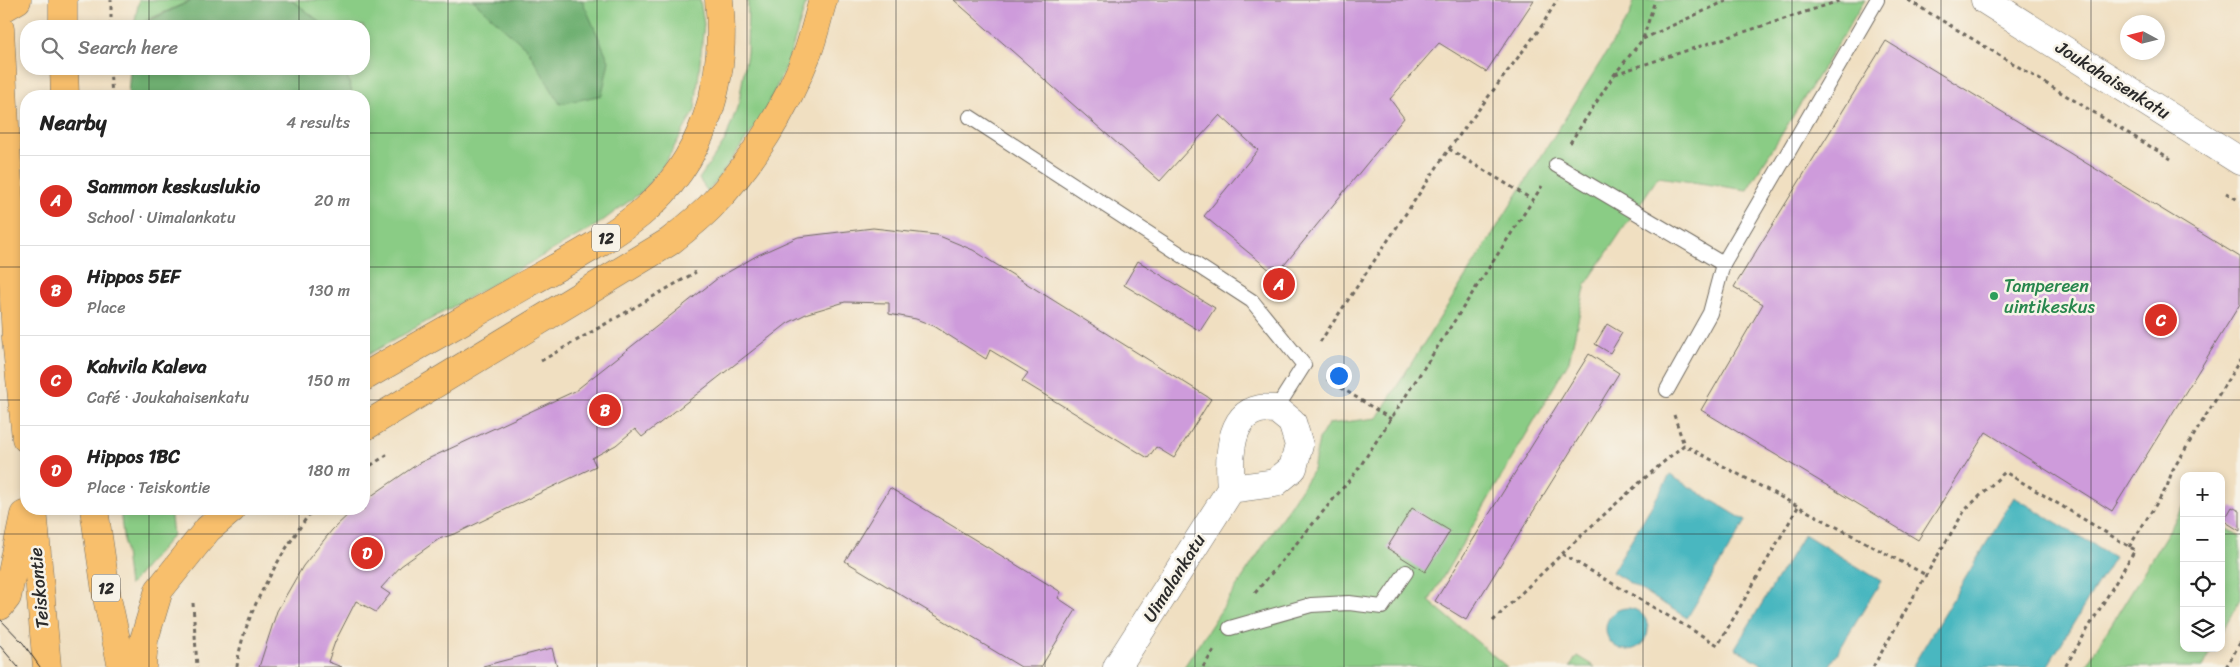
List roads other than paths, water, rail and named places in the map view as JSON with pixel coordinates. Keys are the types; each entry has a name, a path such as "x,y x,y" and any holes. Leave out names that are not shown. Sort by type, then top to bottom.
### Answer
{"highway":[{"path":"0,10 17,0"},
{"path":"63,0 63,20"},
{"name":"12","path":"370,374 596,245 640,214 670,186 705,123 716,89 721,56 722,26 719,0"},
{"path":"370,423 669,242 710,207 742,169 770,128 792,88 808,51 823,0"},
{"path":"0,29 16,338 20,378"},
{"path":"64,75 65,90"},
{"path":"0,606 7,597 24,515"},
{"name":"Teiskontie","path":"34,515 47,667"},
{"name":"12","path":"95,515 107,598 122,667"},
{"path":"142,667 144,640 159,590 208,529 225,515"}],"street":[{"name":"Joukahaisenkatu","path":"1985,0 2240,161"},
{"path":"1276,408 1292,422 1299,445 1293,468 1275,482 1231,488 1228,464 1232,440 1242,419 1258,409 1276,408"},
{"name":"Uimalankatu","path":"1117,667 1231,488"}],"lane":[{"path":"1667,390 1710,314 1723,264 1877,0"},
{"path":"970,117 1252,301 1304,365 1276,408"},
{"path":"1556,165 1723,264"},
{"path":"1230,628 1311,605 1349,602 1382,607 1406,572"}],"water":[{"path":"1670,475 1746,521 1687,618 1612,572"},
{"path":"2014,497 2114,557 2047,667 1912,667"},
{"path":"1804,534 1881,581 1829,667 1767,667 1735,648"},
{"path":"1627,608 1642,614 1648,629 1642,644 1627,650 1612,644 1606,629 1612,614"}],"tram line":[{"path":"0,619 23,643 40,667"},
{"path":"0,646 18,667"}],"place":[{"name":"Sammon keskuslukio","path":"1279,284"},
{"name":"Tampereen uintikeskus","path":"1994,296"},
{"name":"Kahvila Kaleva","path":"2161,320"},
{"name":"Hippos 5EF","path":"605,410"},
{"name":"Hippos 1BC","path":"367,553"}]}
